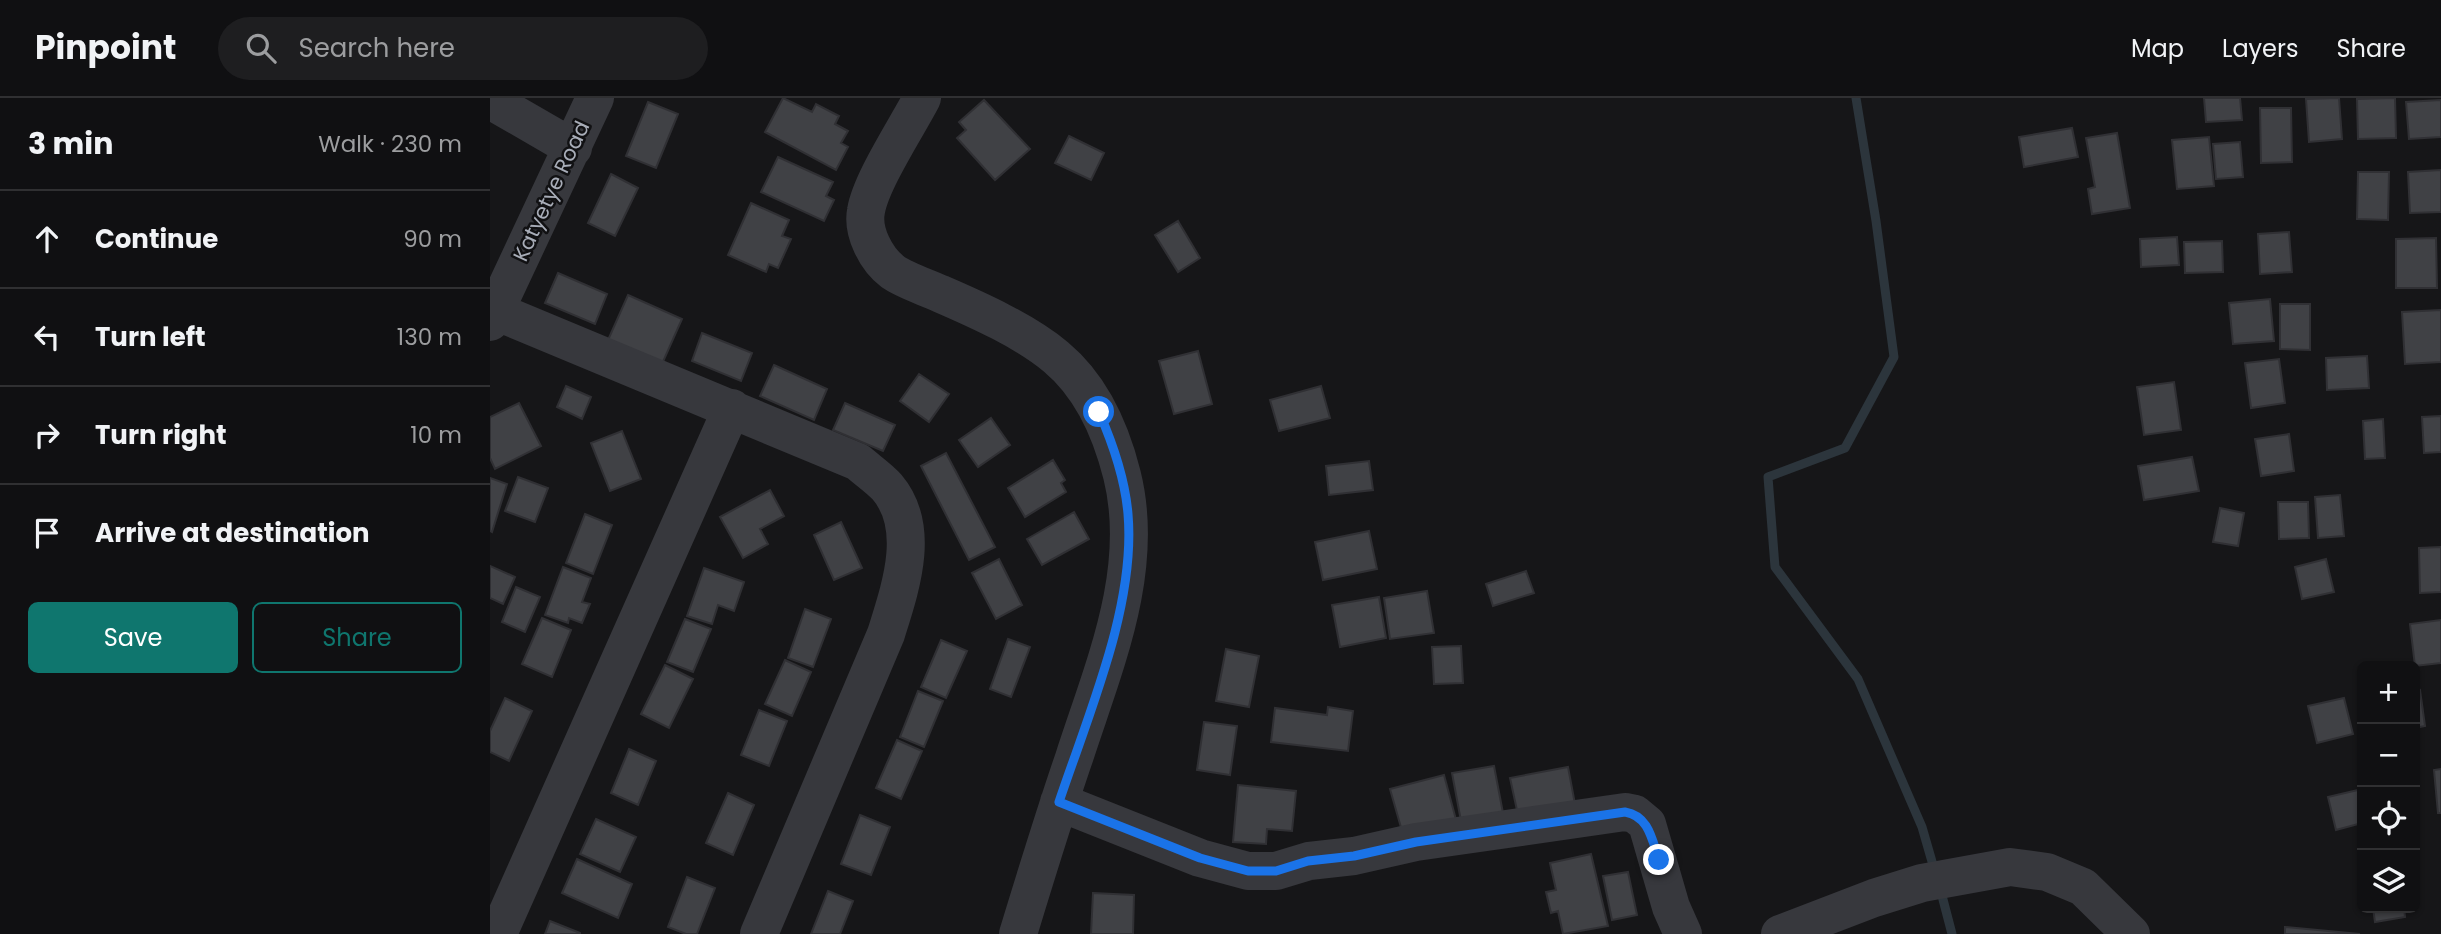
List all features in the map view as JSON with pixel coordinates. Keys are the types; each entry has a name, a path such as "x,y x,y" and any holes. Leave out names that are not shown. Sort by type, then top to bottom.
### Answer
{"street":[{"name":"Katyetye Road","path":"492,317 594,98"},
{"path":"922,98 874,188 866,213 868,237 893,272 975,309 1055,356 1084,384 1112,442 1128,513 1129,547 1119,620 1018,934"},
{"path":"490,100 573,148"},
{"path":"492,317 732,408 858,462 888,488 903,517 905,553 901,586 886,634 759,934"},
{"path":"498,934 732,408"},
{"path":"1059,802 1200,858 1248,871 1276,871 1308,861 1354,856 1416,842 1625,812 1635,814 1647,824 1671,907 1683,934"},
{"path":"1780,934 1922,883 2010,867 2048,872 2082,887 2131,934"}],"building":[{"path":"783,98 812,112 816,104 839,116 835,124 848,131 841,143 848,147 836,170 765,132"},
{"path":"2204,98 2240,98 2242,120 2206,122"},
{"path":"2339,98 2342,139 2309,142 2306,99"},
{"path":"2395,98 2396,138 2358,139 2357,99"},
{"path":"984,100 1030,149 995,180 957,138 966,130 959,122"},
{"path":"2441,100 2441,137 2409,139 2406,102"},
{"path":"648,102 678,114 656,168 626,156"},
{"path":"2260,108 2291,108 2292,162 2261,163"},
{"path":"2072,128 2078,157 2024,167 2019,137"},
{"path":"2117,133 2130,208 2092,214 2088,189 2095,187 2086,138"},
{"path":"1069,136 1104,153 1091,180 1055,163"},
{"path":"2209,137 2214,186 2177,189 2172,140"},
{"path":"2240,142 2243,177 2216,179 2213,144"},
{"path":"778,157 833,182 826,196 834,200 824,221 761,192"},
{"path":"2441,170 2441,212 2410,213 2408,172"},
{"path":"2358,172 2389,172 2388,220 2357,219"},
{"path":"611,174 638,188 615,236 588,223"},
{"path":"751,203 789,220 782,236 791,239 778,268 769,264 766,272 728,255"},
{"path":"1178,221 1200,258 1178,272 1155,235"},
{"path":"2289,232 2292,272 2260,274 2258,234"},
{"path":"2177,237 2179,265 2141,267 2140,239"},
{"path":"2436,238 2437,288 2396,288 2396,239"},
{"path":"2222,241 2223,272 2185,273 2184,242"},
{"path":"558,273 607,294 595,324 545,303"},
{"path":"628,295 682,319 658,373 604,349"},
{"path":"2270,299 2274,341 2233,344 2229,303"},
{"path":"2280,304 2310,304 2310,350 2280,349"},
{"path":"2441,310 2441,362 2405,364 2402,312"},
{"path":"702,333 752,353 741,381 692,361"},
{"path":"1198,351 1212,404 1174,414 1159,361"},
{"path":"2367,356 2369,388 2327,390 2326,358"},
{"path":"2279,359 2285,403 2251,408 2245,363"},
{"path":"774,365 827,389 814,420 760,396"},
{"path":"919,374 949,394 929,422 900,401"},
{"path":"2174,382 2181,430 2144,435 2137,387"},
{"path":"566,386 591,397 582,419 557,407"},
{"path":"1321,386 1330,418 1279,431 1270,400"},
{"path":"519,403 541,446 495,469 490,458 490,417"},
{"path":"845,403 895,425 883,451 833,430"},
{"path":"2441,416 2441,452 2424,453 2422,417"},
{"path":"991,418 1010,445 978,467 959,440"},
{"path":"2383,419 2385,458 2365,459 2363,421"},
{"path":"622,431 641,479 610,491 591,443"},
{"path":"2289,434 2294,471 2261,476 2255,439"},
{"path":"946,453 995,547 969,560 921,466"},
{"path":"2192,457 2199,491 2144,500 2138,466"},
{"path":"1053,460 1065,480 1061,483 1066,492 1025,517 1008,488"},
{"path":"1369,461 1373,490 1329,495 1326,466"},
{"path":"518,477 548,488 535,522 505,511"},
{"path":"490,478 507,484 492,532 490,531"},
{"path":"770,490 784,516 760,529 768,544 743,558 720,517"},
{"path":"2340,495 2344,536 2318,538 2315,497"},
{"path":"2278,502 2308,502 2309,538 2279,539"},
{"path":"2220,508 2244,513 2238,546 2213,542"},
{"path":"1074,512 1089,539 1042,565 1027,539"},
{"path":"585,514 612,525 593,574 566,563"},
{"path":"841,522 862,568 834,580 814,535"},
{"path":"1369,531 1377,569 1323,580 1315,542"},
{"path":"2441,547 2441,592 2420,593 2419,548"},
{"path":"999,559 1022,605 996,619 972,573"},
{"path":"2326,559 2334,592 2302,599 2295,567"},
{"path":"490,566 515,577 503,604 490,598"},
{"path":"563,567 591,578 582,602 590,604 582,623 569,618 568,623 545,615"},
{"path":"704,568 744,582 734,611 718,605 712,624 687,616"},
{"path":"1526,571 1534,593 1493,606 1486,584"},
{"path":"516,587 540,597 525,632 502,622"},
{"path":"1427,591 1434,633 1390,639 1384,598"},
{"path":"1379,597 1386,638 1340,647 1332,605"},
{"path":"805,609 831,619 813,667 788,658"},
{"path":"542,618 571,630 552,677 522,664"},
{"path":"685,619 711,629 693,672 667,662"},
{"path":"2441,620 2441,663 2420,665 2420,661 2414,661 2410,624"},
{"path":"1008,639 1030,647 1011,697 990,689"},
{"path":"941,640 967,651 946,698 921,687"},
{"path":"1461,646 1463,683 1434,684 1432,647"},
{"path":"1226,649 1259,656 1249,707 1216,701"},
{"path":"785,660 811,672 792,716 765,704"},
{"path":"665,665 693,679 669,728 641,714"},
{"path":"2420,690 2425,726 2420,727"},
{"path":"918,691 943,701 924,747 900,737"},
{"path":"505,698 532,711 509,761 490,752 490,731"},
{"path":"2344,698 2353,734 2317,743 2308,706"},
{"path":"1328,707 1353,711 1348,751 1271,742 1275,708 1327,715"},
{"path":"759,710 787,721 769,766 741,755"},
{"path":"1204,722 1237,726 1230,775 1197,770"},
{"path":"897,740 922,751 901,799 876,788"},
{"path":"629,749 656,761 638,805 611,793"},
{"path":"1494,766 1503,813 1461,821 1452,773"},
{"path":"1568,767 1575,804 1518,815 1510,778"},
{"path":"2441,769 2441,813 2438,813 2434,770"},
{"path":"1444,775 1458,827 1402,831 1390,789"},
{"path":"1238,785 1296,791 1292,831 1267,829 1266,844 1233,842"},
{"path":"2357,790 2357,824 2336,830 2328,797"},
{"path":"728,793 754,805 733,855 706,843"},
{"path":"860,815 890,827 871,875 841,864"},
{"path":"596,819 636,837 620,872 580,854"},
{"path":"1591,854 1608,926 1563,934 1558,911 1551,913 1546,892 1556,890 1550,863"},
{"path":"577,859 632,884 618,918 562,893"},
{"path":"1628,872 1637,915 1612,920 1603,876"},
{"path":"687,877 715,888 697,934 686,934 668,927"},
{"path":"828,891 853,901 840,934 811,934"},
{"path":"1093,893 1134,895 1133,934 1091,934"},
{"path":"2374,913 2405,913 2405,917 2375,922"},
{"path":"550,921 580,933 580,934 545,934"},
{"path":"2285,927 2360,934 2285,934"}],"waterway":[{"path":"1856,98 1894,357 1845,448 1768,477 1775,567 1858,679 1922,827 1935,872"},
{"path":"1940,888 1952,934"}],"route":[{"path":"1099,412 1112,442 1122,477 1128,513 1129,547 1119,620 1059,802 1200,858 1248,871 1276,871 1308,861 1354,856 1416,842 1625,812 1635,814 1647,824 1659,860"}]}
